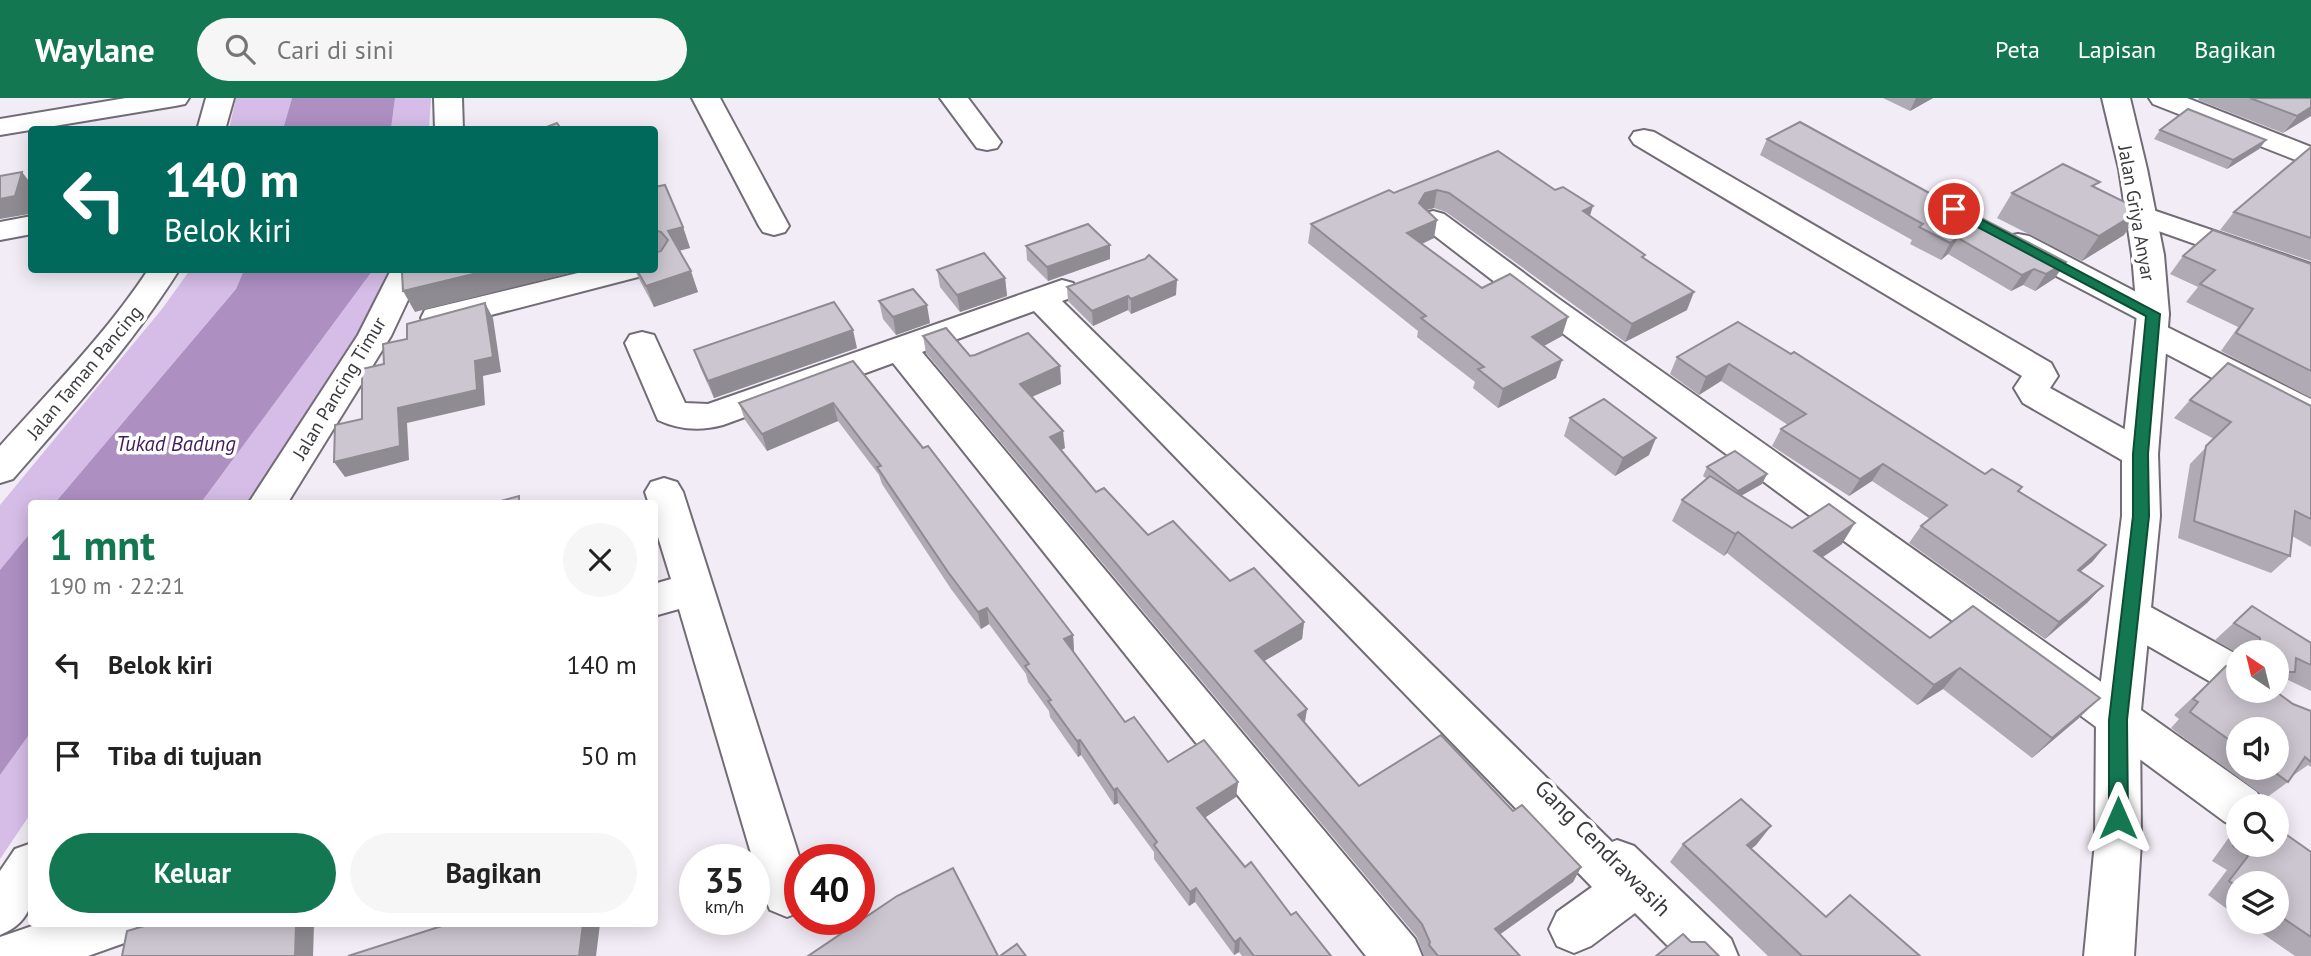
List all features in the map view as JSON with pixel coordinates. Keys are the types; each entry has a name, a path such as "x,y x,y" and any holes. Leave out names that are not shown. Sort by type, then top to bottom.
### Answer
{"street":[{"path":"0,127 175,98"},
{"path":"212,126 220,98"},
{"path":"448,98 449,126"},
{"path":"706,98 774,226"},
{"path":"954,98 987,142"},
{"name":"Jalan Griya Anyar","path":"2109,956 2118,842 2118,720 2141,516 2140,454 2152,323 2141,215 2116,98"},
{"path":"2163,98 2311,157"},
{"path":"1644,138 2039,371 2041,376 2031,388 2035,395 2140,454"},
{"path":"2141,215 2311,275"},
{"path":"1433,220 2226,796"},
{"path":"0,231 28,226"},
{"path":"1988,227 2311,414"},
{"name":"Jalan Taman Pancing","path":"0,470 125,324 161,273"},
{"name":"Jalan Pancing Timur","path":"270,500 374,336 405,273"},
{"path":"374,336 616,273"},
{"path":"642,343 671,411 694,418 734,410 1094,279"},
{"path":"1040,298 1627,890 1574,929"},
{"path":"900,348 1397,956"},
{"path":"664,492 674,594 784,886"},
{"path":"2131,616 2226,669"},
{"name":"Gang Cendrawasih","path":"1494,739 1713,956"},
{"path":"0,912 28,871"},
{"path":"14,956 104,927"}],"shaded area":[{"path":"236,98 292,98 284,126 230,126"},
{"path":"395,98 431,98 429,126 391,126"},
{"path":"188,273 243,273 236,289 57,500 28,500 28,536 0,570 0,505 162,309"},
{"path":"371,273 395,273 252,500 203,500"},
{"path":"28,736 28,817 0,859 0,775"}],"water":[{"path":"292,98 395,98 391,126 284,126"},
{"name":"Tukad Badung","path":"243,273 371,273 203,500 57,500 236,289"},
{"path":"28,536 28,736 0,775 0,570"}],"building":[{"path":"2250,98 2311,98 2311,107 2297,116"},
{"path":"2188,109 2266,140 2233,160 2160,130"},
{"path":"1800,122 1951,205 1960,207 2066,262 2046,274 2034,269 2022,275 1958,238 1950,243 1919,227 1923,224 1767,139"},
{"path":"2311,147 2311,238 2234,212"},
{"path":"1498,151 1555,190 1563,187 1593,206 1583,211 1645,255 1642,257 1694,292 1632,324 1449,193 1437,190 1425,193 1419,203 1437,220 1407,233 1482,288 1510,274 1568,317 1532,337 1562,360 1503,389 1478,369 1484,367 1421,318 1426,316 1311,224 1389,190 1394,193"},
{"path":"2063,164 2100,182 2092,186 2141,210 2099,236 2012,193"},
{"path":"22,172 15,196 0,199 0,176"},
{"path":"665,185 683,227 668,231 691,271 646,286 639,273 658,273 658,252 668,240 658,231 658,186"},
{"path":"1088,224 1110,245 1047,267 1026,246"},
{"path":"2213,230 2311,264 2311,371 2236,333 2253,309 2200,284 2215,270 2183,256"},
{"path":"984,253 1005,278 957,295 937,270"},
{"path":"1149,255 1177,280 1092,311 1067,287 1145,259"},
{"path":"402,273 478,273 403,291"},
{"path":"913,289 927,305 893,317 879,301"},
{"path":"834,302 853,330 708,381 694,350"},
{"path":"485,303 493,357 475,361 477,390 398,408 400,446 334,462 335,425 362,419 362,369 384,364 383,344 407,339 407,324"},
{"path":"1738,322 1791,354 1794,352 1985,474 1992,469 2022,487 2018,491 2106,545 2078,570 2103,586 2059,622 1921,526 1947,505 1883,464 1860,479 1781,429 1806,414 1729,364 1706,377 1677,357"},
{"path":"946,328 970,356 1028,333 1060,366 1020,384 1063,431 1050,437 1096,492 1104,488 1148,535 1173,521 1230,581 1254,568 1304,622 1255,651 1307,709 1298,715 1359,786 1441,735 1513,811 1522,805 1581,867 1495,929 1520,956 1438,956 1429,945 1422,924 923,336"},
{"path":"853,361 923,448 928,446 1073,635 1064,639 1125,722 1134,717 1168,762 1204,740 1238,782 1197,808 1245,867 1251,862 1291,915 1296,912 1331,956 1254,956 1240,938 1235,942 1196,888 1190,892 1154,845 1157,842 1117,788 1114,790 1080,740 1077,741 1025,666 1029,664 987,608 978,612 948,572 877,467 881,466 833,403 762,434 739,403"},
{"path":"2228,363 2311,406 2311,519 2295,511 2290,556 2194,521 2206,446 2231,422 2190,400"},
{"path":"1604,399 1656,438 1623,458 1570,418"},
{"path":"1735,451 1767,474 1738,491 1707,467"},
{"path":"1710,476 1792,528 1829,504 1855,523 1814,551 1930,638 1973,606 2100,698 2052,738 1960,668 1934,685 1738,532 1735,534 1682,500"},
{"path":"2252,606 2311,643 2311,665 2296,658 2295,672 2289,672 2289,640 2260,640 2234,623"},
{"path":"2226,666 2226,704 2289,704 2289,701 2311,711 2311,762 2305,757 2288,782 2285,780 2289,780 2289,717 2226,717 2226,738 2190,712 2198,702 2193,699"},
{"path":"1741,799 1771,826 1747,845 1826,917 1850,895 1920,956 1802,956 1683,844"},
{"path":"2289,836 2311,852 2311,937 2289,922 2289,871 2237,871 2247,857 2289,857"},
{"path":"953,868 998,956 808,956 839,935 875,935 875,911 897,896"},
{"path":"141,927 296,927 295,956 122,956 127,931"},
{"path":"439,927 583,927 579,956 348,956"},
{"path":"1683,934 1691,942 1705,942 1719,956 1656,956"},
{"path":"1017,944 1026,956 1000,956"}],"route":[{"path":"1954,209 2153,314 2140,454 2141,516 2118,720 2118,818"}]}
